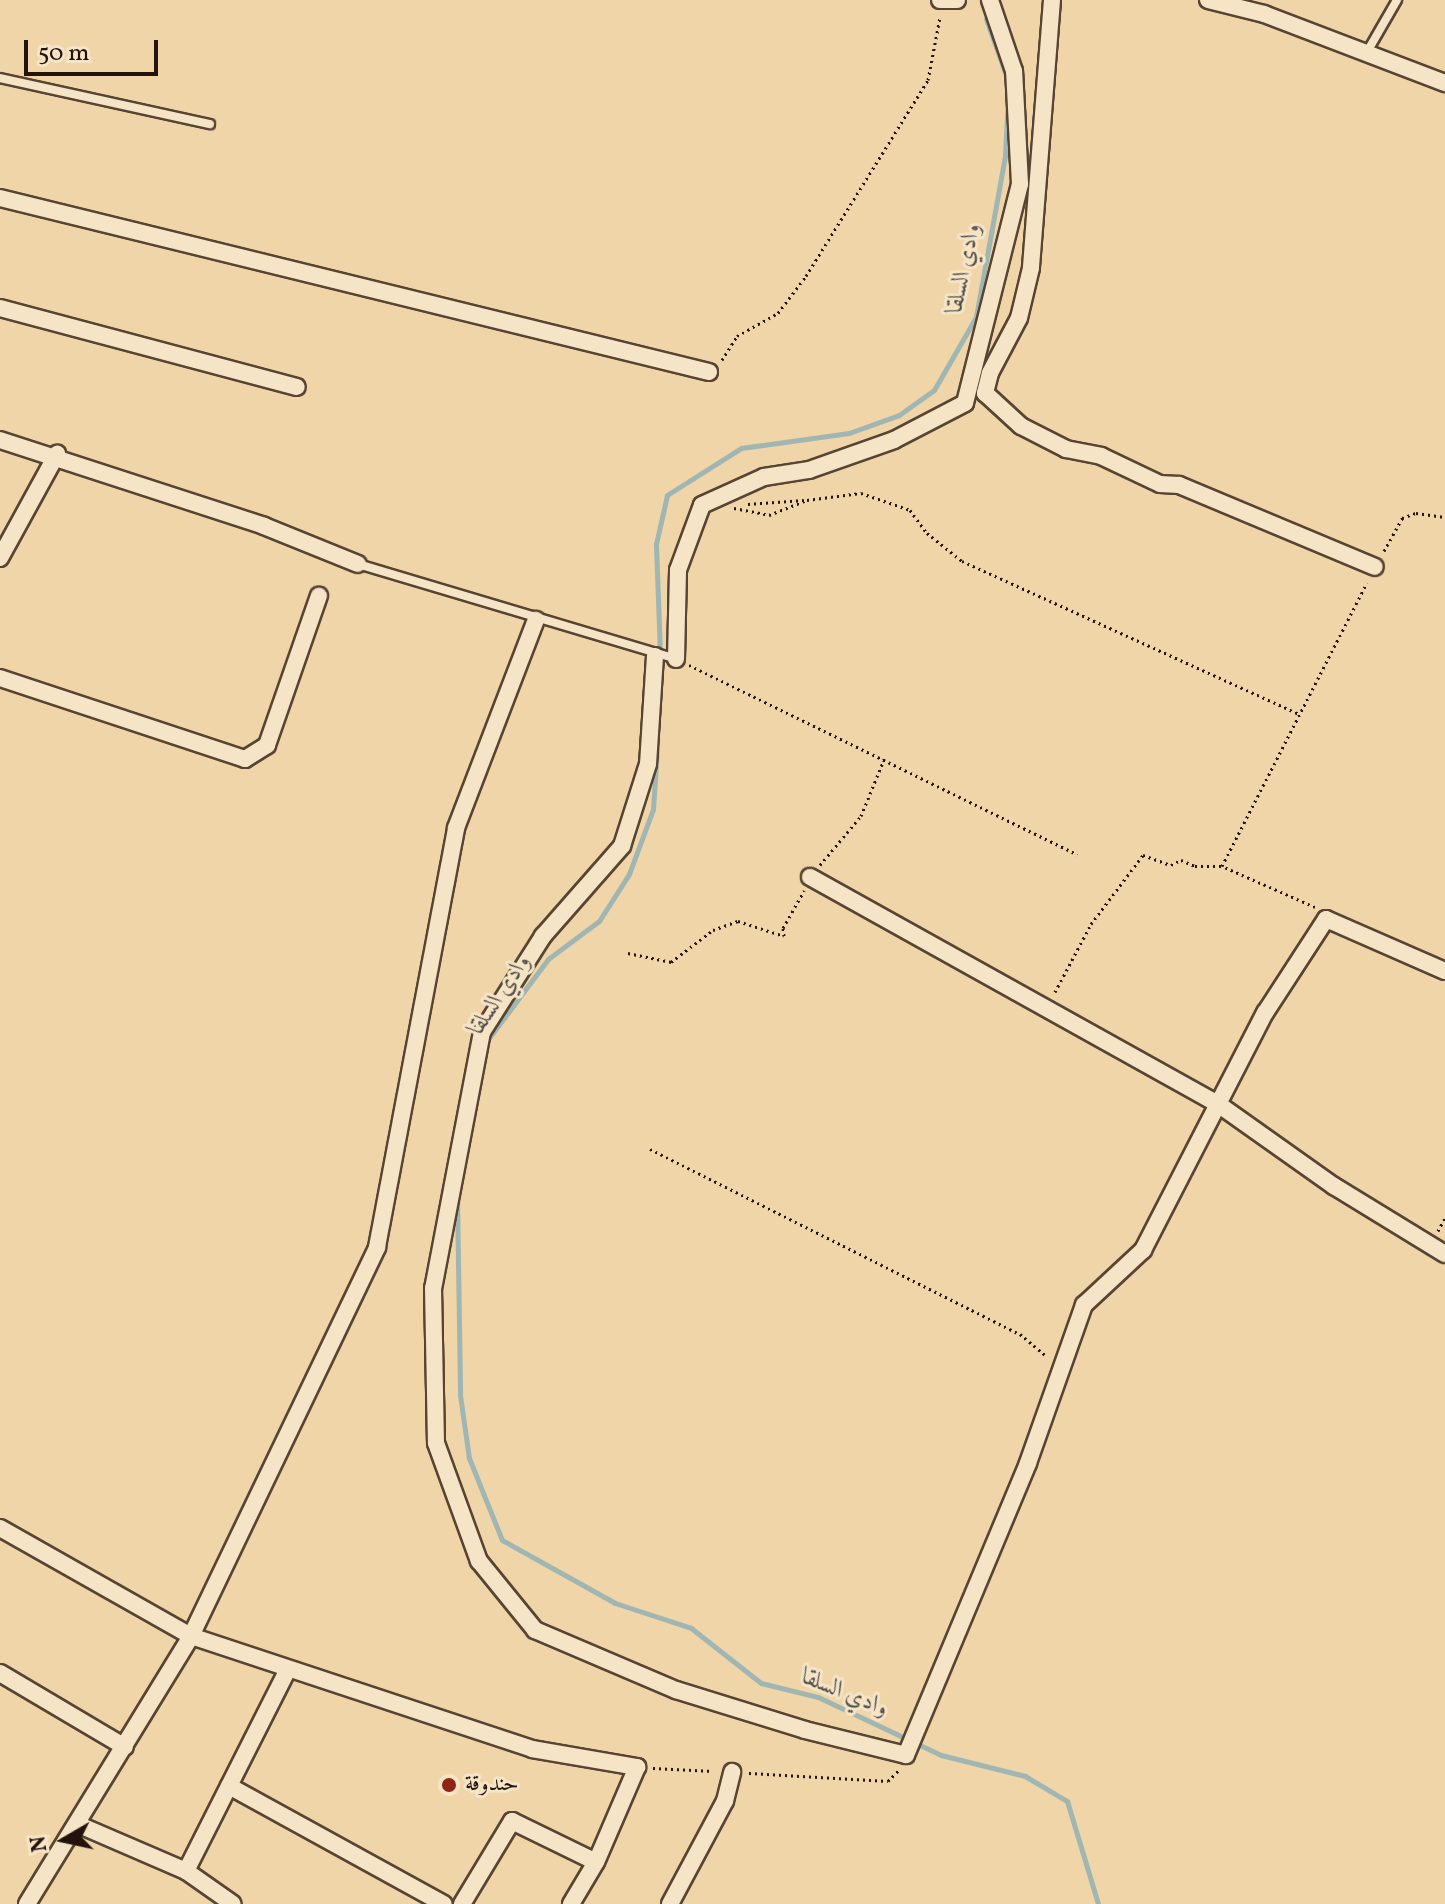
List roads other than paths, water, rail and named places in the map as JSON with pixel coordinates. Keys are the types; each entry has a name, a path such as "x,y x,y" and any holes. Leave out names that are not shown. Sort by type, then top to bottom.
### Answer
{"street":[{"path":"942,0 957,0"},
{"path":"676,659 678,570 702,505 764,477 809,470 894,440 965,403 1020,184 1014,71 990,0"},
{"path":"1052,0 1031,268 1019,318 990,373 985,393 1021,426 1066,449 1101,456 1160,484 1179,485 1375,567"},
{"path":"1208,0 1267,7 1445,83"},
{"path":"0,198 709,372"},
{"path":"0,308 297,387"},
{"path":"0,440 57,454 358,564"},
{"path":"0,558 57,454"},
{"path":"0,678 245,759 267,745 319,596"},
{"path":"27,1904 191,1636 377,1247 456,828 536,620"},
{"path":"655,656 648,764 622,846 543,936 482,1032 433,1288 436,1443 479,1561 535,1630 676,1690 906,1755 1062,1368 1084,1305 1143,1250 1265,1013 1326,919 1445,971"},
{"path":"810,877 1218,1104 1334,1186 1445,1254"},
{"path":"0,1528 191,1636 532,1749 637,1767 596,1862 571,1904"},
{"path":"186,1871 288,1669"},
{"path":"0,1673 125,1747"},
{"path":"670,1904 725,1801 732,1772"},
{"path":"229,1786 444,1904"},
{"path":"462,1904 512,1821 596,1862"},
{"path":"77,1824 186,1871 233,1904"}],"lane":[{"path":"1367,52 1397,0"},
{"path":"0,78 210,124"},
{"path":"358,564 655,656 676,659"}],"waterway":[{"name":"وادي السلقا","path":"986,19 1007,78"},
{"name":"وادي السلقا","path":"660,654 656,544 667,495 741,448 849,433 899,415 934,390 976,317 1005,156 1008,96"},
{"name":"وادي السلقا","path":"486,1042 548,959 599,921 629,874 653,809 657,748"},
{"name":"وادي السلقا","path":"457,1197 460,1395 469,1458 502,1540 615,1603 691,1628 761,1683 818,1697 941,1755 1025,1776 1067,1801 1098,1904"}],"place":[{"name":"حندوقة","path":"449,1785"}]}
